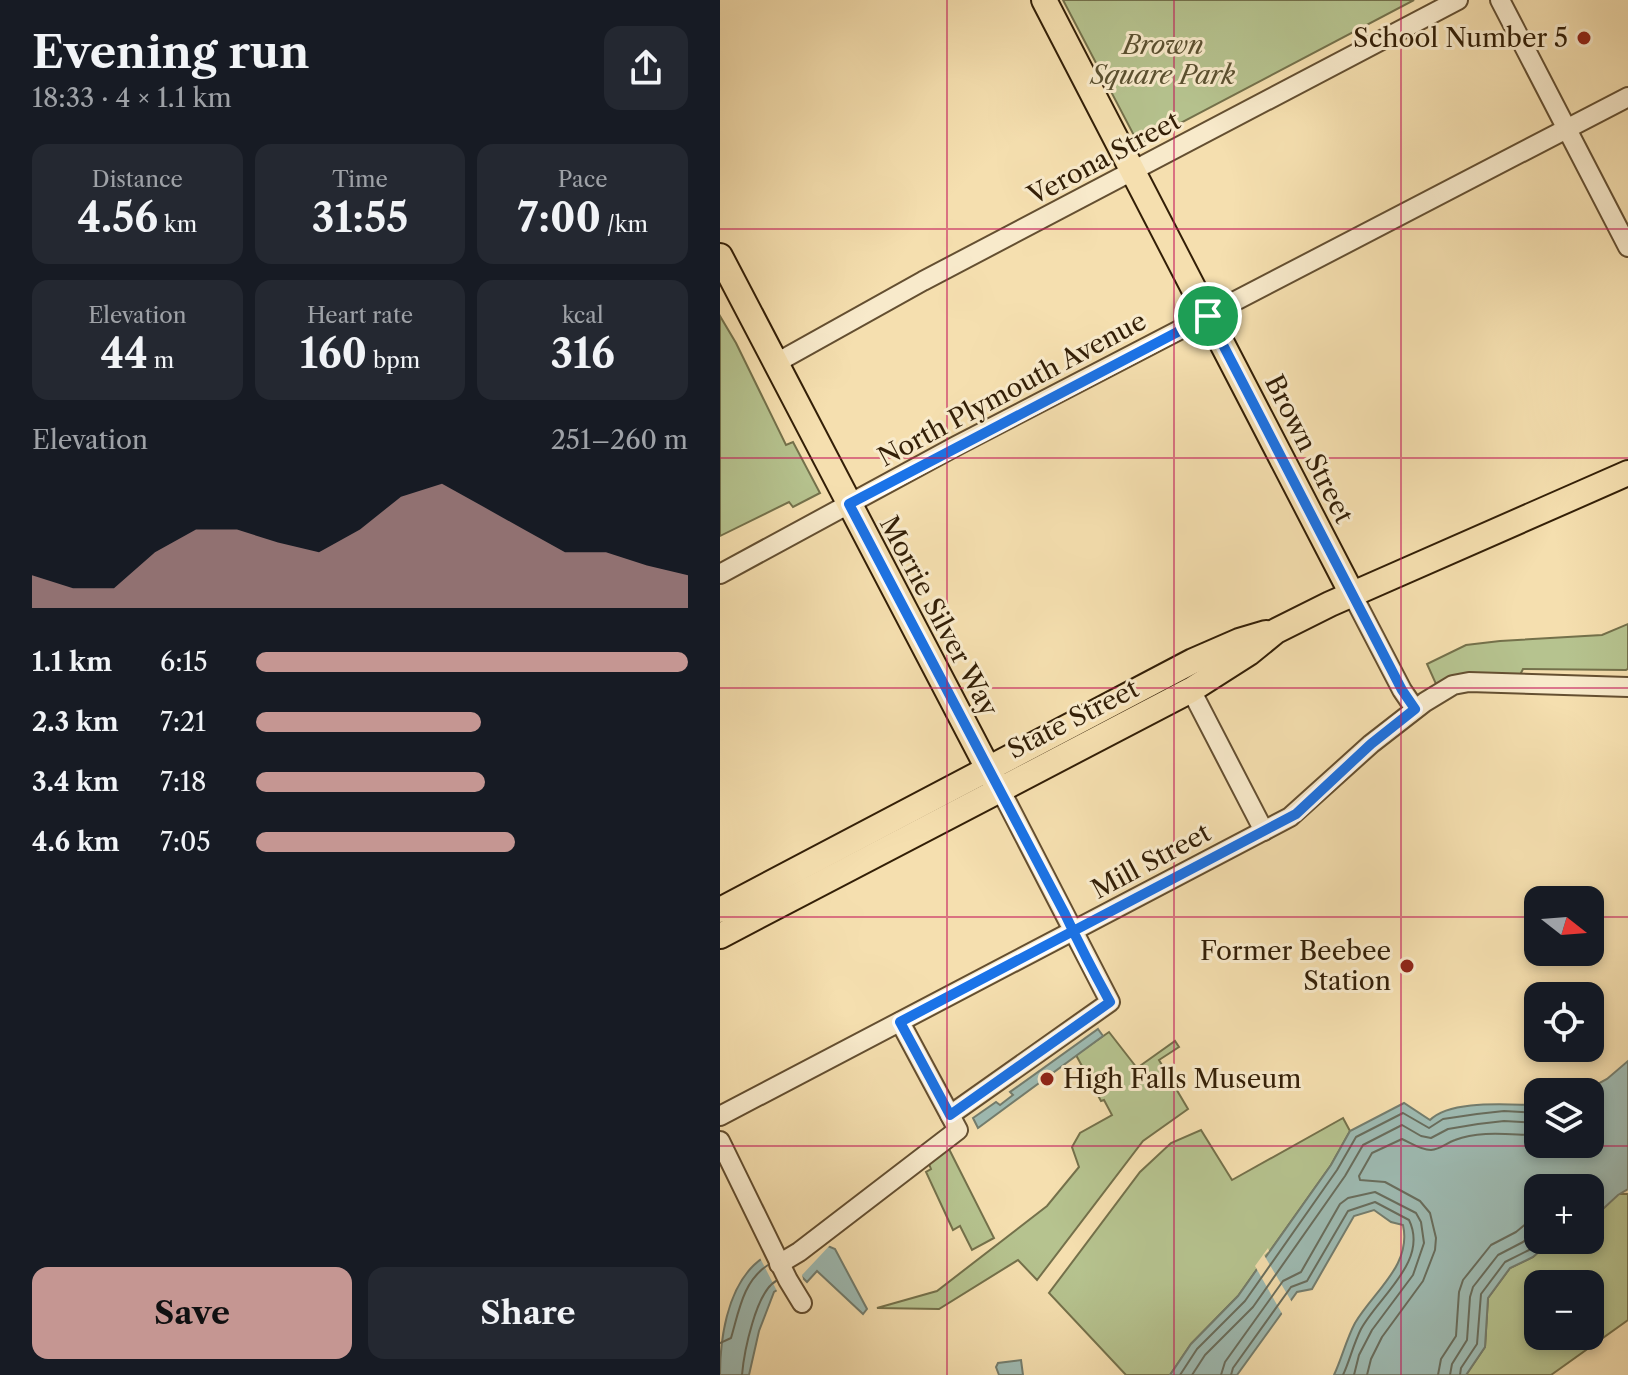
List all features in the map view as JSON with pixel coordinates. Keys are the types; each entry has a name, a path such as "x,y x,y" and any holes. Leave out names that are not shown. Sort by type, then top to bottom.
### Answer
{"main road":[{"name":"Brown Street","path":"1044,0 1352,594"},
{"name":"Morrie Silver Way","path":"720,256 1000,789"},
{"name":"State Street","path":"720,910 1207,654 1276,631 1352,594 1628,473"},
{"name":"State Street","path":"720,936 1191,690 1249,653 1276,631"}],"street":[{"name":"Verona Street","path":"776,363 923,281 1458,0"},
{"path":"1500,0 1628,247"},
{"name":"North Plymouth Avenue","path":"720,574 1628,97"},
{"name":"Brown Street","path":"1352,594 1415,709"},
{"name":"Mill Street","path":"720,1116 1264,831 1301,809 1371,744 1441,691 1464,682 1628,687"},
{"path":"1191,690 1264,831"},
{"path":"779,1264 820,1235 954,1122 1110,1002 1000,789"},
{"path":"900,1022 954,1122"},
{"path":"720,1141 779,1264 802,1303"}],"green space":[{"name":"Brown Square Park","path":"1063,0 1414,0 1139,145"},
{"path":"720,316 786,445 793,442 820,493 793,507 789,502 720,536"},
{"path":"1628,624 1626,670 1523,669 1519,677 1454,676 1436,684 1427,664 1466,645 1602,635"},
{"path":"1109,1032 1137,1068 1175,1041 1179,1047 1159,1060 1188,1109 1143,1141 1037,1280 1018,1260 939,1309 877,1308 937,1291 1047,1206 1079,1167 1072,1147 1080,1133 1112,1115 1076,1055"},
{"path":"1343,1118 1350,1131 1331,1165 1238,1296 1191,1344 1170,1375 1126,1375 1049,1293 1140,1172 1171,1143 1201,1130 1232,1180"},
{"path":"949,1149 994,1238 972,1250 960,1226 953,1230 926,1172 931,1169 929,1164"},
{"path":"1618,1194 1628,1194 1628,1320 1604,1337 1604,1270 1524,1270 1524,1350 1586,1350 1551,1375 1466,1375 1485,1347 1488,1298 1510,1268 1536,1254 1604,1254 1604,1208"}],"water":[{"path":"1098,1029 1103,1036 978,1128 973,1118 996,1102 1000,1105 1013,1095 1010,1092"},
{"path":"1628,1061 1628,1189 1604,1208 1604,1174 1524,1174 1524,1254 1536,1254 1510,1268 1488,1298 1485,1347 1466,1375 1334,1375 1355,1323 1390,1277 1402,1253 1403,1225 1391,1222 1374,1210 1354,1216 1312,1289 1297,1292 1237,1375 1170,1375 1191,1344 1238,1296 1331,1165 1350,1131 1404,1103 1430,1120 1439,1113 1466,1106 1524,1105 1524,1158 1604,1158 1604,1081"},
{"path":"802,1235 835,1249 867,1309 863,1314 817,1271 807,1282 801,1276 774,1292 759,1331 749,1375 720,1375 724,1331 737,1288 759,1260"},
{"path":"1021,1360 1023,1375 999,1375 998,1363"}],"pier":[{"path":"801,1231 832,1243 802,1275 803,1279 778,1293 759,1256"},
{"path":"1268,1248 1264,1255 1293,1304 1284,1317 1255,1266"}],"place":[{"name":"School Number 5","path":"1584,38"},
{"name":"Former Beebee Station","path":"1407,966"},
{"name":"High Falls Museum","path":"1047,1079"}],"route":[{"path":"1208,316 849,504 1010,808 1074,931 1083,952 1110,1002 950,1115 900,1022 1074,931 1296,814 1371,744 1415,709 1402,690 1208,316"}]}
